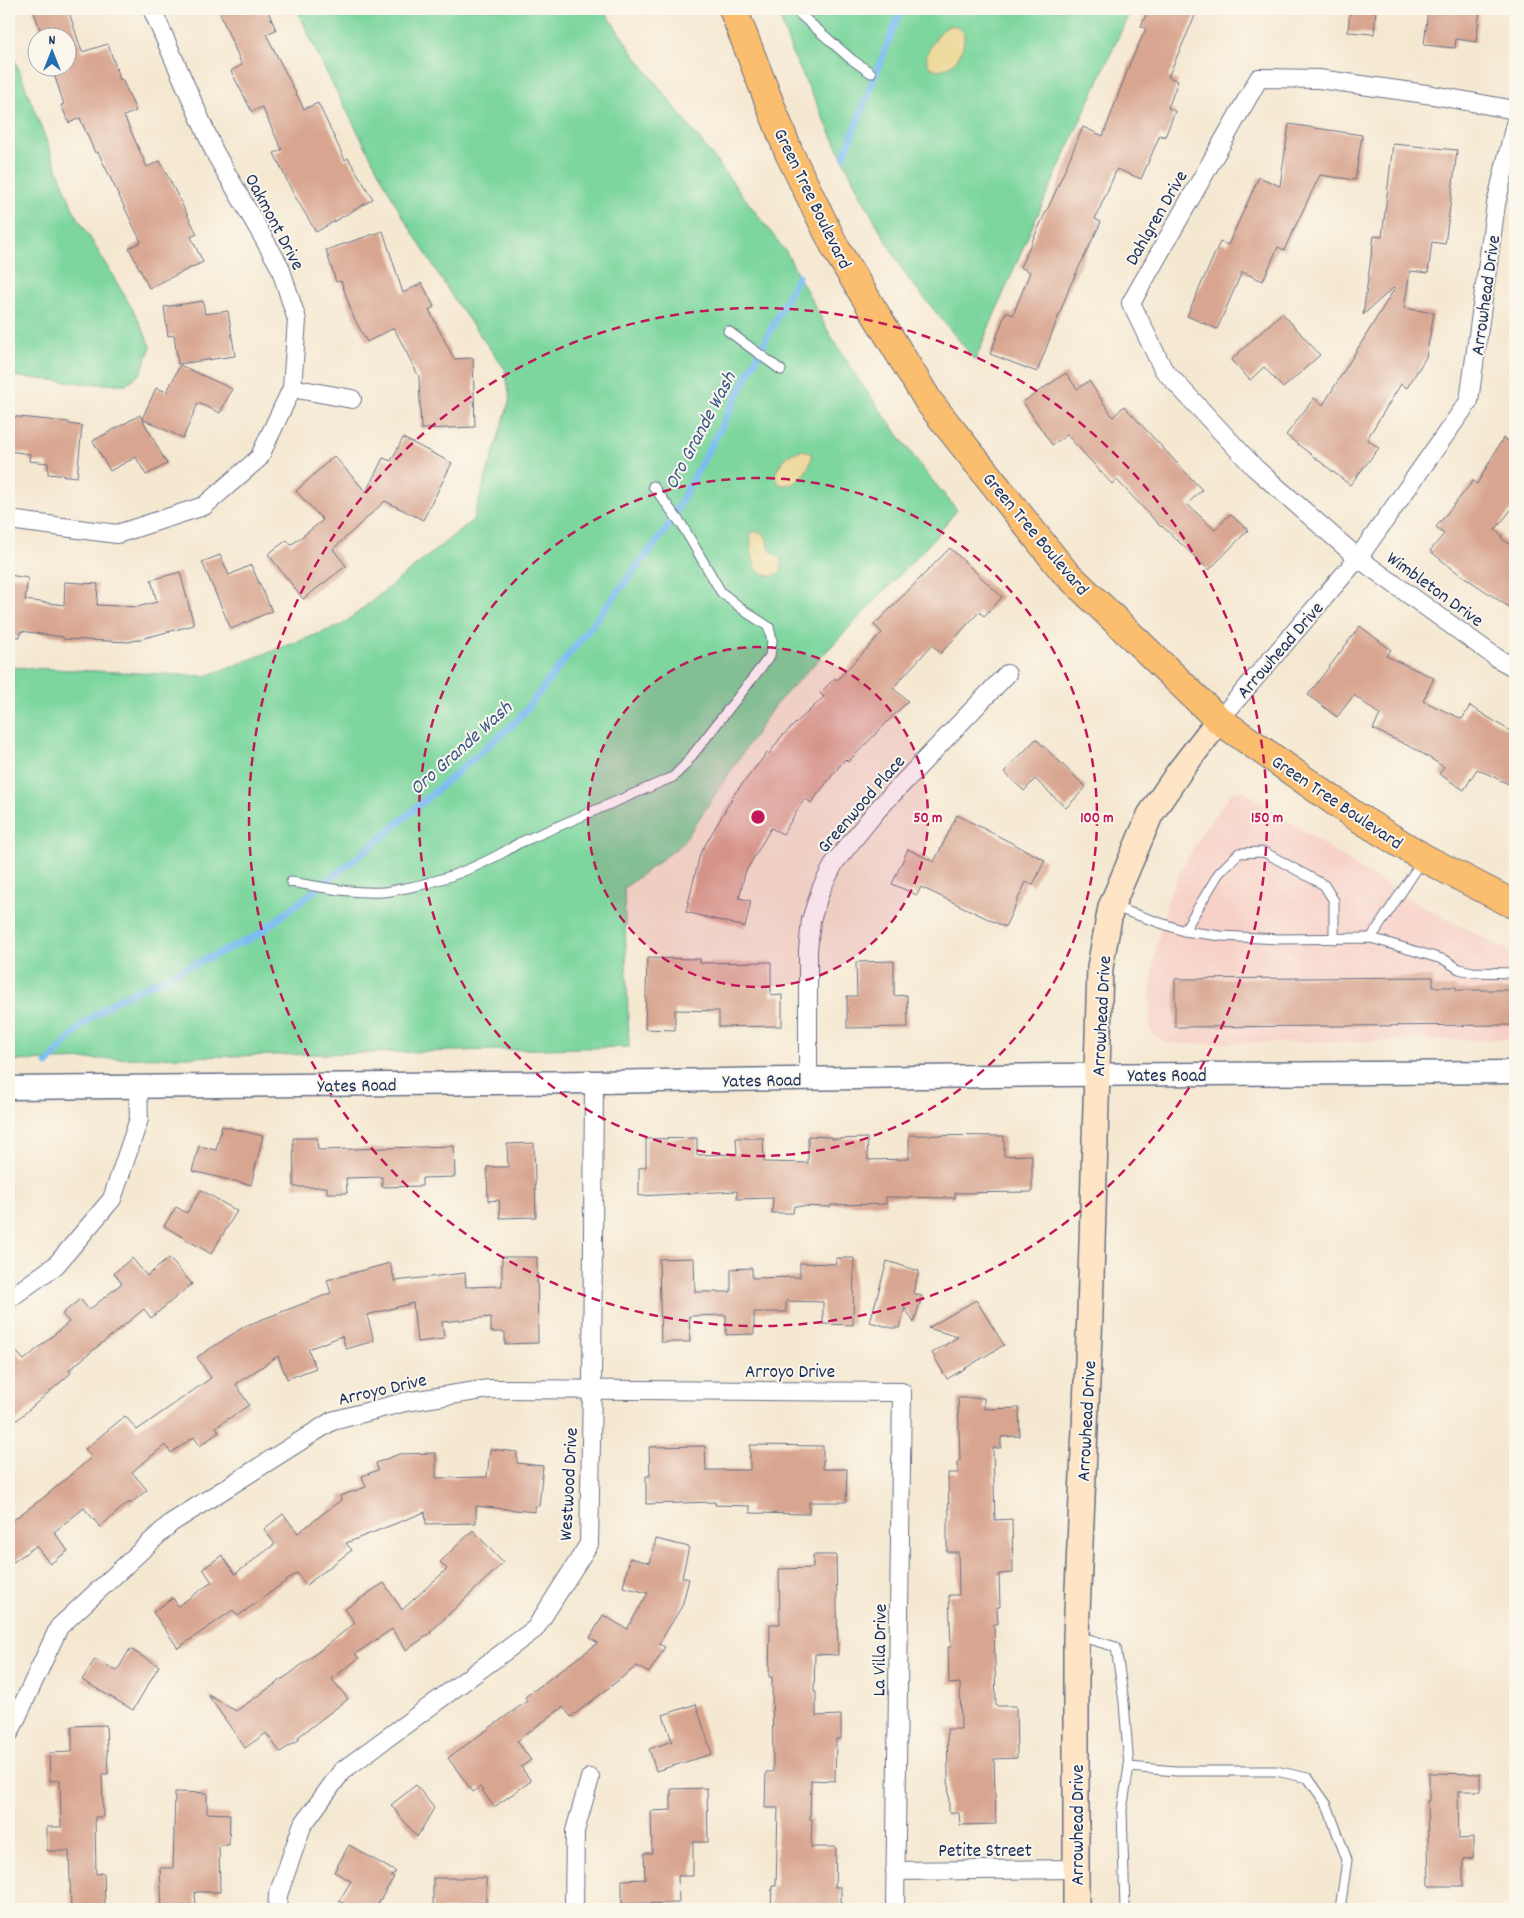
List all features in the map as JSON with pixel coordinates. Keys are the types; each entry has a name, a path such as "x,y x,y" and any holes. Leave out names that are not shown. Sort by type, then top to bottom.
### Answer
{"main road":[{"name":"Green Tree Boulevard","path":"733,9 789,153 836,249 929,402 1063,570 1219,720 1354,815 1424,858 1515,905"},
{"name":"Arrowhead Drive","path":"1076,1909 1076,1636 1090,1323 1100,967 1111,907 1150,815 1179,772 1219,720"}],"street":[{"name":"Oakmont Drive","path":"9,520 117,534 204,506 259,458 292,388 297,320 280,268 215,153 152,9"},
{"name":"Dahlgren Drive","path":"1358,558 1255,468 1163,370 1131,303 1259,78 1319,79 1515,110"},
{"name":"Arrowhead Drive","path":"1219,720 1358,558 1469,402 1496,204 1515,124"},
{"path":"292,388 352,399"},
{"name":"Wimbleton Drive","path":"1358,558 1497,658 1515,668"},
{"name":"Greenwood Place","path":"808,1079 808,950 811,920 821,888 835,862 878,810 1007,674"},
{"name":"Yates Road","path":"9,1088 594,1082 1097,1074 1515,1072"},
{"name":"Westwood Drive","path":"277,1909 278,1895 302,1826 342,1772 535,1629 588,1544 592,1390 594,1082"},
{"path":"9,1299 56,1264 112,1199 139,1119 138,1086"},
{"name":"Arroyo Drive","path":"9,1734 59,1627 171,1523 332,1422 405,1402 489,1390 902,1392"},
{"name":"La Villa Drive","path":"895,1909 902,1392"},
{"path":"574,1909 575,1831 590,1778"},
{"name":"Petite Street","path":"895,1871 1076,1869"}],"lane":[{"path":"794,9 850,59 871,72"},
{"path":"728,331 781,370"},
{"path":"291,882 346,890 383,892 419,886 470,870 497,857 519,843 673,777 684,766 770,656 772,641 769,627 721,592 682,525 653,486"},
{"path":"1184,931 1226,866 1240,854 1264,852 1324,885 1334,901 1334,938"},
{"path":"1371,938 1424,858"},
{"path":"1111,907 1184,931 1221,936 1279,939 1371,938 1445,960 1459,969 1472,972 1515,973"},
{"path":"1076,1636 1116,1647 1124,1702 1129,1767 1122,1810 1125,1909"},
{"path":"1129,1767 1176,1772 1276,1771 1308,1778 1327,1805 1347,1860 1340,1909"}],"shaded area":[{"path":"1244,791 1366,873 1429,910 1515,954 1515,1039 1186,1044 1165,1043 1153,1034 1150,1027 1150,995 1156,949 1168,899 1180,871 1203,831 1232,792"}],"green space":[{"path":"297,9 603,9 633,53 786,252 828,331 858,379 922,468 957,510 932,541 774,706 682,844 624,888 629,1047 9,1061 9,667 206,676 342,625 473,520 510,399 505,369 455,301 400,212 322,64"},
{"path":"777,9 1131,9 1028,236 975,360 907,277 862,198 792,53"},
{"path":"9,45 73,209 136,315 151,347 140,374 126,384 92,384 9,376"}],"sand":[{"path":"952,25 958,27 964,33 962,49 956,60 948,67 939,70 932,68 927,62 928,53 940,33"},
{"path":"803,450 809,452 812,456 805,473 796,482 785,485 779,484 775,475 779,466 793,453"},
{"path":"756,531 764,535 770,550 781,559 781,570 775,575 763,574 754,564 751,533"}],"building":[{"path":"33,9 68,9 74,28 40,28"},
{"path":"218,9 267,9 276,30 266,34 304,109 318,103 345,160 348,158 373,199 316,232 293,193 274,153 282,150 262,107 252,112 231,71 242,65"},
{"path":"1149,9 1198,9 1168,77 1178,81 1168,108 1175,111 1165,137 1160,135 1141,179 1117,169 1095,219 1101,222 1070,286 1037,372 990,354 1006,312 1013,315 1030,272 1020,267 1055,193 1083,127 1103,136 1130,63 1146,29 1141,26"},
{"path":"1350,9 1376,9 1374,34 1348,32"},
{"path":"1428,9 1480,9 1476,42 1456,39 1455,48 1424,45"},
{"path":"78,40 82,52 108,44 120,80 122,79 136,111 124,116 147,167 160,161 197,234 191,237 203,262 149,288 129,248 141,242 98,152 95,153 80,118 69,123 61,105 64,104 55,78 78,78"},
{"path":"1289,124 1362,135 1355,180 1320,175 1284,250 1278,247 1263,281 1242,272 1217,329 1187,316 1220,242 1228,245 1259,177 1280,186"},
{"path":"1393,144 1457,150 1453,184 1445,244 1432,242 1428,273 1410,271 1404,308 1434,313 1426,357 1407,388 1401,384 1367,439 1379,448 1350,485 1286,435 1314,398 1323,405 1395,288 1363,315 1374,236 1382,237"},
{"path":"383,231 403,293 422,283 434,307 429,310 454,359 473,358 475,427 421,429 419,377 394,328 367,342 353,316 341,281 336,282 326,250"},
{"path":"203,301 205,314 228,311 235,356 178,364 174,335 168,336 164,307"},
{"path":"1282,313 1320,355 1283,388 1264,367 1250,380 1231,360"},
{"path":"180,365 232,389 220,413 198,403 183,438 142,419 156,388 167,392"},
{"path":"1066,373 1077,389 1089,381 1113,417 1124,406 1202,490 1187,504 1215,530 1230,514 1248,530 1209,570 1161,527 1117,480 1112,484 1067,435 1052,445 1023,402"},
{"path":"140,415 167,464 146,475 136,457 110,471 93,441"},
{"path":"9,416 69,422 69,424 82,426 77,477 48,474 48,463 29,461 30,454 9,451"},
{"path":"403,438 452,463 423,520 385,501 333,549 346,566 303,599 268,554 287,540 291,545 323,520 296,491 334,456 366,492 383,458 391,461"},
{"path":"1503,438 1515,444 1515,505 1495,530 1502,536 1501,538 1515,548 1515,611 1454,570 1430,551 1444,534 1436,527 1473,481 1477,484"},
{"path":"950,548 1002,597 984,616 979,612 941,653 932,645 893,688 908,701 848,762 845,759 811,803 805,798 783,834 771,828 745,873 739,898 751,901 745,927 686,912 700,854 735,793 767,753 769,754 781,737 824,697 820,693 835,678 837,680 882,633 874,625"},
{"path":"220,555 229,575 251,565 272,611 231,629 202,562"},
{"path":"180,572 194,625 129,642 63,639 63,637 21,631 20,637 9,637 9,575 28,578 25,600 64,605 65,582 98,584 97,605 137,607 157,602 151,580"},
{"path":"1360,626 1391,650 1386,656 1434,678 1423,701 1462,719 1470,706 1515,734 1515,787 1477,769 1464,790 1439,774 1444,767 1417,750 1373,729 1380,715 1354,695 1337,717 1308,695"},
{"path":"1036,739 1086,787 1066,808 1035,779 1024,791 1004,772"},
{"path":"957,815 1045,860 1033,885 1026,882 1005,927 921,887 917,895 892,884 908,849 934,862"},
{"path":"647,958 700,959 700,963 771,962 771,996 782,995 782,1026 719,1027 719,1011 675,1010 675,1030 645,1029"},
{"path":"894,961 894,996 907,995 908,1027 847,1028 847,996 857,996 856,962"},
{"path":"1433,977 1433,987 1456,987 1456,990 1515,990 1515,1025 1175,1027 1175,979"},
{"path":"222,1126 263,1136 251,1185 192,1171 199,1146 216,1150"},
{"path":"909,1135 1004,1136 1004,1156 1032,1155 1032,1192 955,1193 955,1198 886,1197 886,1204 831,1205 831,1207 794,1206 793,1213 772,1213 773,1198 737,1199 737,1191 639,1196 639,1168 646,1167 646,1139 697,1138 697,1155 737,1154 736,1138 763,1138 764,1162 808,1163 808,1136 832,1137 832,1139 867,1138 868,1160 909,1159"},
{"path":"293,1138 317,1138 318,1150 454,1146 455,1177 422,1178 422,1186 382,1187 382,1177 346,1178 347,1193 327,1193 327,1187 294,1187"},
{"path":"534,1143 536,1217 500,1218 499,1200 488,1201 487,1167 508,1167 507,1144"},
{"path":"201,1190 237,1211 211,1254 164,1226 176,1207 187,1213"},
{"path":"502,1257 537,1257 538,1343 505,1344 505,1332 491,1332 491,1317 442,1322 444,1339 417,1342 413,1303 367,1315 374,1341 346,1349 342,1336 308,1349 316,1368 287,1379 278,1356 236,1384 249,1405 216,1427 219,1432 200,1446 194,1437 171,1453 165,1445 132,1472 147,1490 130,1504 129,1502 100,1527 84,1508 54,1532 68,1551 50,1564 36,1546 9,1565 9,1523 43,1498 92,1457 85,1449 125,1416 137,1430 211,1378 197,1357 245,1326 331,1293 327,1280 390,1263 395,1281 465,1273 466,1287 502,1286"},
{"path":"132,1258 147,1276 169,1258 192,1284 151,1318 144,1309 69,1370 71,1373 9,1427 9,1344 24,1360 69,1322 62,1314 80,1299 89,1310 122,1283 114,1273"},
{"path":"694,1258 695,1292 731,1292 731,1269 752,1268 752,1278 800,1277 800,1263 836,1264 836,1258 854,1258 853,1325 823,1324 823,1302 786,1301 786,1312 754,1312 754,1334 726,1335 726,1315 689,1316 690,1342 661,1342 659,1259"},
{"path":"887,1261 919,1271 913,1293 922,1296 914,1323 905,1308 899,1328 870,1322"},
{"path":"976,1300 1004,1345 947,1379 932,1353 958,1337 928,1328"},
{"path":"958,1398 984,1398 984,1409 1019,1408 1020,1436 1001,1437 1001,1448 993,1448 995,1520 1012,1519 1013,1573 999,1574 1000,1607 997,1607 998,1624 994,1624 996,1706 1016,1706 1017,1758 994,1759 996,1824 960,1825 959,1813 949,1813 947,1729 961,1729 960,1683 949,1684 948,1647 951,1647 949,1595 959,1595 958,1552 947,1552 947,1521 949,1521 948,1473 958,1473 958,1461 960,1461"},
{"path":"750,1445 823,1446 823,1469 847,1469 846,1502 809,1502 809,1514 750,1513 750,1506 715,1505 715,1502 646,1504 646,1476 650,1476 649,1447 705,1446 706,1470 750,1470"},
{"path":"490,1449 517,1452 517,1463 543,1466 539,1506 535,1506 535,1512 476,1506 476,1523 426,1524 425,1512 346,1543 352,1550 306,1585 297,1573 238,1616 233,1610 178,1648 153,1612 173,1598 178,1606 212,1582 203,1569 222,1555 235,1574 275,1544 264,1529 283,1514 298,1533 341,1500 340,1496 366,1487 362,1476 378,1470 376,1463 399,1454 436,1453 436,1478 487,1477"},
{"path":"473,1530 503,1563 431,1633 406,1650 392,1629 355,1654 359,1658 332,1679 348,1699 298,1737 300,1739 280,1752 266,1733 245,1748 208,1695 236,1711 291,1673 355,1623 345,1609 384,1583 402,1610 447,1569 440,1562"},
{"path":"656,1539 689,1547 682,1577 689,1579 682,1606 659,1644 665,1647 649,1673 637,1666 571,1717 563,1707 517,1741 531,1760 521,1767 531,1781 494,1807 480,1787 473,1792 448,1758 527,1701 525,1697 598,1643 590,1638 603,1615 627,1629 648,1593 623,1587 630,1558 650,1563"},
{"path":"813,1555 836,1555 838,1655 815,1654 814,1692 816,1692 816,1716 841,1715 841,1739 836,1739 835,1781 811,1780 811,1847 836,1847 835,1887 841,1887 841,1909 771,1909 772,1886 776,1886 778,1808 765,1808 766,1772 773,1772 772,1677 769,1677 770,1624 780,1624 779,1569 813,1568"},
{"path":"130,1649 159,1666 133,1710 82,1680 95,1659 117,1671"},
{"path":"696,1704 712,1754 656,1771 649,1749 672,1741 663,1715"},
{"path":"106,1725 108,1774 102,1774 103,1817 95,1817 96,1874 104,1873 105,1909 71,1909 69,1851 47,1851 47,1827 61,1827 60,1780 50,1781 49,1753 72,1752 72,1726"},
{"path":"1429,1773 1480,1774 1480,1791 1458,1791 1459,1839 1473,1838 1473,1858 1463,1859 1463,1886 1429,1886 1427,1801 1429,1801"},
{"path":"416,1785 434,1808 417,1837 391,1805"},
{"path":"707,1788 708,1842 693,1842 693,1876 678,1876 679,1903 622,1904 622,1880 645,1879 644,1853 652,1853 651,1811 671,1810 671,1789"},
{"path":"175,1792 207,1793 207,1813 230,1814 229,1845 219,1845 220,1892 195,1892 196,1909 162,1909 160,1868 173,1868"},
{"path":"349,1845 396,1872 390,1877 394,1877 375,1909 353,1909 339,1901 351,1881 334,1872"},
{"path":"433,1878 486,1878 486,1909 433,1909"}],"waterway":[{"name":"Oro Grande Wash","path":"844,156 901,9"},
{"name":"Oro Grande Wash","path":"47,1064 83,1024 116,1000 256,936 367,850 518,720 665,531 728,414 798,276"}]}
